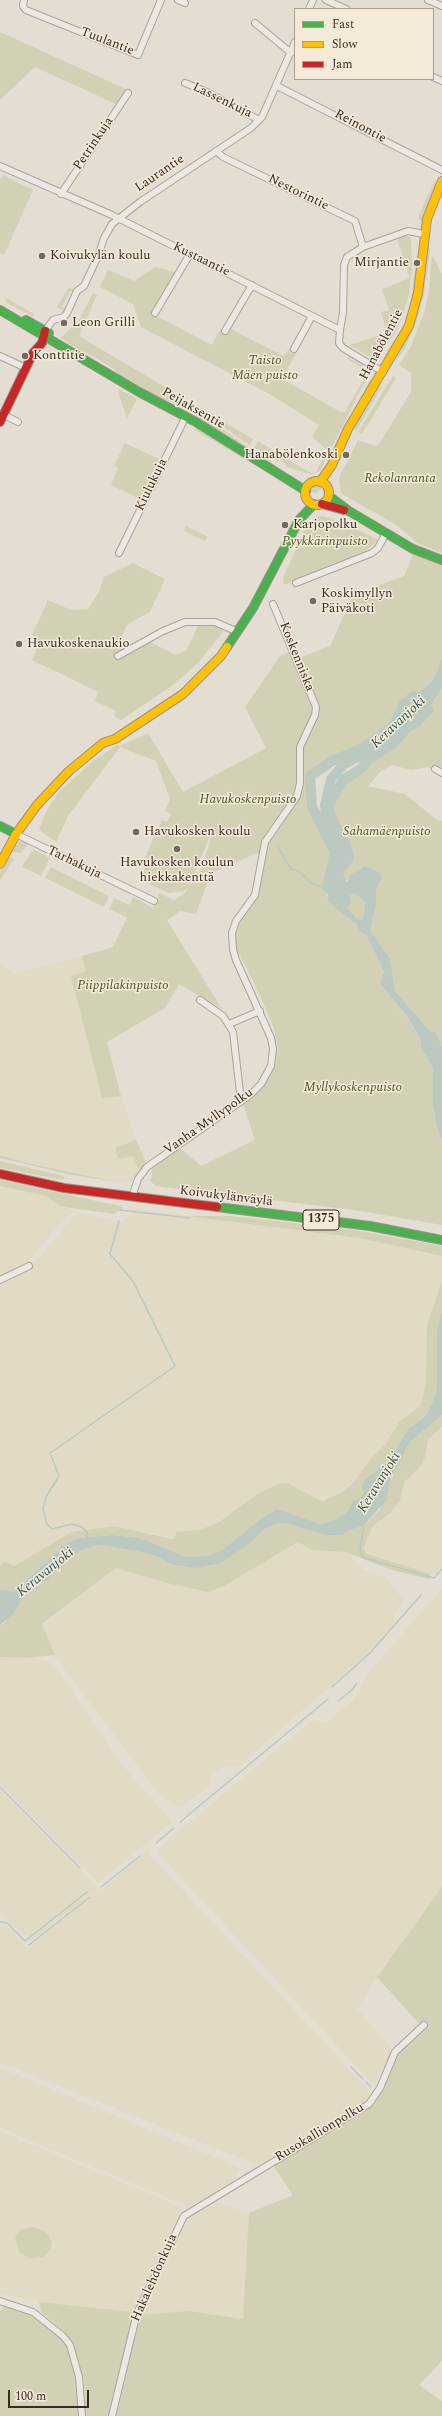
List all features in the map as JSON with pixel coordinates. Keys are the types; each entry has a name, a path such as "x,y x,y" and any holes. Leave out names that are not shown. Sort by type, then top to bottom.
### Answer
{"main road":[{"name":"Hanabölentie","path":"328,492 332,465 348,429 383,372 404,334 413,313 420,280 424,234 427,219 442,181"},
{"name":"Peijaksentie","path":"0,309 139,392 186,416 247,455 288,478 306,494 314,504"},
{"name":"Laurantie","path":"2,418 43,334"},
{"name":"Hanabölentie","path":"306,494 332,465"},
{"name":"Peijaksentie","path":"288,478 316,483"},
{"path":"316,483 348,511 413,549 442,560"},
{"path":"322,504 328,492"},
{"path":"0,864 16,834 52,788 85,756 103,743 114,739 124,731 149,717 182,694 216,660 238,632 253,608 299,520 306,494"},
{"path":"299,520 314,504 322,504 348,511"},
{"path":"0,826 16,834"},
{"name":"Koivukylänväylä","path":"2,1175 64,1188 370,1226 442,1240"}],"street":[{"name":"Tuulantie","path":"24,3 26,10 138,55 161,0"},
{"path":"178,0 185,3"},
{"path":"326,0 344,8"},
{"path":"428,0 442,6"},
{"path":"255,22 291,53"},
{"name":"Laurantie","path":"43,334 53,320 64,317 67,313 77,291 84,286 104,238 119,219 259,120 277,86 294,45"},
{"name":"Lassenkuja","path":"185,83 207,92 259,120"},
{"name":"Reinontie","path":"277,86 442,170"},
{"name":"Petrinkuja","path":"61,194 128,93"},
{"name":"Nestorintie","path":"216,151 223,157 355,221 363,247"},
{"name":"Kustaantie","path":"0,166 119,219 340,330"},
{"path":"383,372 343,348 339,343 345,260 353,252 363,247 408,231 424,234"},
{"path":"155,313 190,254"},
{"path":"225,331 252,285"},
{"path":"294,349 312,316"},
{"path":"0,356 26,368"},
{"name":"Kiulukuja","path":"119,553 186,416"},
{"path":"2,418 18,422"},
{"path":"296,583 372,553 378,548 386,533"},
{"name":"Koskenniska","path":"273,604 315,703 316,712"},
{"path":"118,656 163,631 185,622 215,622 238,632"},
{"name":"Vanha Myllypolku","path":"132,1197 138,1179 147,1167 241,1101 261,1084 271,1066 273,1049 271,1038 236,960 233,950 232,933 236,921 255,895 265,842 297,796 300,783 300,747 316,712"},
{"path":"436,769 442,773"},
{"name":"Tarhakuja","path":"16,834 154,901"},
{"path":"200,1000 223,1016 229,1024 236,1047 241,1101"},
{"path":"229,1024 260,1011"},
{"path":"0,1280 29,1266"},
{"name":"Rusokallionpolku","path":"187,2213 369,2104 380,2088 395,2052 424,2025"},
{"name":"Hakalehdonkuja","path":"112,2416 137,2313 180,2221 187,2213"},
{"path":"0,2301 33,2312 64,2336 70,2345 80,2377 82,2416"}],"shaded area":[{"path":"82,956 86,971 71,976 102,1098 121,1096 136,1140 115,1148 118,1159 133,1155 139,1170 130,1182 118,1182 0,1155 0,965 13,974"},
{"path":"0,1186 46,1196 59,1206 75,1210 56,1228 29,1261 32,1266 74,1216 81,1213 122,1222 135,1209 359,1238 442,1256 442,1281 427,1325 426,1382 422,1401 419,1407 400,1421 385,1445 372,1457 354,1482 325,1501 317,1499 287,1484 256,1495 213,1525 175,1538 115,1526 72,1532 14,1566 5,1562 0,1565 0,1442 3,1441 0,1437"},
{"path":"442,1427 442,1568 435,1576 367,1554 363,1550 372,1527 390,1513 403,1492 404,1483 421,1465 425,1457 428,1439"},
{"path":"298,1542 312,1550 345,1552 363,1570 386,1577 403,1600 394,1616 395,1625 369,1652 239,1766 224,1766 211,1775 209,1786 179,1807 159,1794 55,1656 43,1626 116,1568 171,1584 224,1586"},
{"path":"442,1589 442,1887 377,1977 357,2009 392,2049 374,2085 158,1853 162,1845 312,1720 327,1723 353,1700 371,1670"},
{"path":"0,1657 48,1661 57,1669 116,1758 172,1822 98,1883 0,1784"},
{"path":"0,1789 99,1889 32,1942 0,1913"},
{"path":"147,1852 371,2093 364,2102 258,2165 0,2062 0,1926 8,1928 25,1947 29,1948"},
{"path":"0,2068 240,2168 235,2180 189,2207 181,2211 133,2312 39,2302 0,2293 0,2131 17,2138 18,2143 21,2140 185,2208 188,2207 0,2128"},
{"path":"216,2202 249,2213 243,2319 189,2311 139,2315 189,2217"}],"green space":[{"path":"0,32 128,90 118,105 35,67 0,100"},
{"path":"3,175 33,190 4,255 0,253 0,180"},
{"path":"434,182 437,182 422,221 418,218"},
{"path":"405,236 410,237 411,240 412,270 409,294 403,315 394,334 378,358 374,359 349,345 387,333 381,312 389,310 382,289 410,278 397,239"},
{"path":"427,247 430,249 424,294 417,320 405,348 395,362 407,337"},
{"name":"Rekolanranta","path":"432,255 442,274 442,553 418,543 395,524 341,493 339,478 358,440 376,446 379,444 411,392 411,373 399,365 410,348 424,314 429,290"},
{"name":"Taisto Mäen puisto","path":"155,267 175,272 152,314 212,345 220,330 228,333 231,329 284,356 289,349 296,353 282,379 341,412 345,412 368,372 346,358 349,357 370,371 320,471 313,474 287,467 283,462 279,460 278,462 254,448 258,441 311,473 316,472 327,450 312,437 319,425 271,395 141,327 133,304 100,287 108,270 135,281"},
{"path":"415,267 418,267 417,279 407,321 386,357 385,355 402,328 410,308"},
{"path":"69,287 74,290 73,292 70,291 62,307 65,309 64,311 57,307"},
{"path":"93,293 97,295 79,336 185,399 177,397 175,404 145,391 119,376 114,369 89,354 80,351 61,338 79,320"},
{"path":"4,297 35,315 32,316 7,303"},
{"path":"393,376 396,378 362,434 358,432"},
{"path":"370,380 372,381 325,472 324,469 335,444"},
{"path":"380,385 381,388 356,431 355,425"},
{"path":"119,389 137,399 127,418 118,392"},
{"path":"200,402 198,407 253,439 249,445 197,408"},
{"path":"202,415 248,447 246,450 200,419"},
{"path":"195,427 238,453 294,488 195,430"},
{"path":"125,443 159,459 140,499 111,485 118,468 114,466"},
{"path":"253,450 272,461 271,463 251,453"},
{"path":"315,485 322,487 320,491 318,490 317,494 310,491 312,487 317,490 313,487"},
{"name":"Pyykkärinpuisto","path":"323,516 347,524 378,540 365,552 284,585 283,578 304,531 314,518"},
{"path":"186,526 207,536 205,541 184,531"},
{"name":"Myllykoskenpuisto","path":"413,555 442,564 442,658 432,682 404,704 394,725 359,750 332,761 318,769 310,776 309,787 312,806 335,852 326,896 356,924 360,932 366,935 384,972 380,984 408,1019 421,1040 421,1048 433,1068 433,1105 437,1129 442,1140 442,1225 354,1210 156,1186 149,1180 152,1177 152,1168 176,1150 182,1150 201,1166 255,1140 243,1104 264,1086 271,1076 276,1063 277,1047 274,1029 259,993 240,955 237,956 233,935 240,919 250,908 257,895 261,857 257,853 211,873 196,914 180,911 167,920 222,1009 179,984 165,1008 107,1042 121,1096 102,1098 71,976 86,971 82,956 113,947 127,918 109,909 114,898 130,905 133,897 153,908 159,893 174,900 185,893 203,865 214,827 188,888 184,891 169,893 140,880 149,859 145,857 162,820 167,822 171,814 165,811 170,799 156,761 120,747 68,816 56,842 39,830 46,812 59,792 92,762 117,745 120,746 148,733 183,792 266,748 245,707 280,656 290,652 313,696 301,657 330,646 353,595 404,576"},
{"path":"133,563 165,579 150,612 128,624 120,638 133,644 148,641 176,655 186,651 200,622 226,628 199,662 172,686 121,720 114,716 116,711 95,701 98,692 32,660 39,645 37,638 32,635 48,600 71,610 88,609 99,592 104,577"},
{"name":"Sahamäenpuisto","path":"442,688 442,775 428,767 411,770 392,765 381,771 368,786 405,794 437,820 442,821 442,1047 436,1032 430,1031 395,991 390,958 370,930 376,905 376,889 382,878 381,873 365,866 339,887 341,883 338,872 349,858 346,845 340,837 328,809 340,783 362,768 372,757 384,751 407,727 415,724 433,703"},
{"path":"19,841 23,841 28,845 20,853 10,852 14,845"},
{"path":"33,849 50,858 41,876 22,867"},
{"path":"8,856 14,859 0,881 0,872"},
{"path":"51,867 109,896 104,907 45,878"},
{"path":"354,893 364,901 365,908 362,920 357,919 347,907 351,904 350,896"},
{"path":"136,1140 147,1164 139,1170 133,1156 118,1159 115,1148"},
{"path":"0,1155 28,1163 118,1182 71,1175 0,1158"},
{"path":"0,1161 64,1176 64,1180 0,1168"},
{"path":"0,1180 124,1207 114,1214 59,1206 46,1196 0,1186"},
{"path":"186,1216 231,1216 354,1230 442,1246 442,1256 359,1238"},
{"path":"442,1281 442,1310 437,1330 437,1389 432,1404 425,1415 408,1429 388,1463 360,1498 353,1501 348,1511 333,1521 321,1524 277,1509 261,1519 223,1549 211,1555 194,1557 184,1556 140,1538 112,1535 79,1538 67,1543 14,1591 0,1590 0,1565 5,1562 14,1566 72,1532 115,1526 171,1539 175,1538 176,1532 199,1530 216,1524 256,1495 278,1484 287,1483 317,1499 324,1501 343,1491 354,1482 372,1457 385,1445 400,1421 419,1407 422,1401 426,1382 427,1325"},
{"path":"442,1415 442,1427 428,1439 425,1457 421,1465 404,1483 400,1500 390,1513 372,1527 363,1549 367,1554 431,1574 429,1579 392,1570 345,1552 312,1550 298,1542 224,1586 208,1592 171,1584 116,1568 42,1624 55,1655 27,1658 0,1657 0,1625 3,1624 26,1593 50,1578 53,1572 81,1550 99,1545 136,1551 156,1556 173,1565 185,1567 252,1542 263,1530 275,1524 287,1523 344,1534 347,1531 363,1526 379,1511 397,1464 410,1442"},
{"path":"442,1887 442,2361 419,2385 442,2401 442,2416 115,2416 139,2315 189,2311 243,2319 249,2213 293,2195 273,2165 364,2106 376,2090 389,2054 421,2026 377,1977"},
{"path":"34,2227 47,2233 52,2242 50,2250 43,2257 30,2259 20,2253 15,2238 21,2229"},
{"path":"39,2302 133,2312 109,2416 85,2416 84,2379 73,2343 65,2332 41,2312"},
{"path":"5,2305 35,2317 62,2338 67,2347 78,2383 79,2416 0,2416 0,2311"}],"water":[{"path":"442,658 442,688 428,710 414,696 432,682"},
{"path":"365,866 381,873 382,878 376,889 376,905 370,930 390,958 395,991 430,1031 436,1032 442,1047 442,1140 437,1129 433,1105 433,1068 421,1048 421,1040 408,1018 380,984 384,972 366,935 360,932 356,924 328,902 327,887 334,882 339,887 348,881 350,875","holes":["354,893 364,901 365,908 362,920 357,919 347,907 351,904 350,896"]},
{"path":"442,1310 442,1415 410,1442 391,1478 386,1501 363,1526 347,1531 342,1535 326,1535 287,1523 275,1524 263,1530 252,1542 221,1563 195,1568 173,1565 156,1556 136,1551 99,1545 81,1550 53,1572 49,1580 40,1582 26,1593 14,1613 0,1625 0,1590 14,1591 67,1543 79,1538 112,1535 140,1538 184,1556 194,1557 211,1555 223,1549 261,1519 277,1509 321,1524 333,1521 348,1511 353,1501 360,1498 364,1492 362,1488 364,1480 388,1463 408,1429 425,1416 432,1404 437,1389 437,1330"}],"waterway":[{"name":"Keravanjoki","path":"335,895 335,871 344,857 326,814 325,805 331,779 344,764 373,749 410,716 432,691 442,674"},
{"name":"Keravanjoki","path":"414,696 428,710 415,724 407,727 394,743 368,760 362,768 344,779 329,804 328,809 340,837 346,845 349,858 338,872 341,883 339,887 334,882 327,887 335,852 312,806 310,776 332,761 359,750 386,732 394,725 404,704 414,696"},
{"path":"278,847 291,869 299,871 311,883 327,888"},
{"path":"120,1210 190,1218"},
{"path":"87,1538 87,1532 82,1527 72,1524 52,1529 47,1524 43,1509 46,1497 59,1476 50,1453 175,1366 133,1281 110,1254 119,1221"},
{"path":"362,1525 364,1527 360,1548 362,1557 434,1578 442,1569"},
{"path":"332,1687 370,1653 421,1595"},
{"path":"338,1701 352,1690 357,1683"},
{"path":"180,1822 328,1699"},
{"path":"0,1787 80,1868"},
{"path":"156,1843 174,1828"},
{"path":"101,1887 140,1856"},
{"path":"0,1922 7,1923 25,1941 87,1892"},
{"path":"29,1945 90,1897"},
{"path":"351,2067 363,2079"},
{"path":"366,2082 371,2087"}],"traffic: fast":[{"path":"0,310 139,392 196,422 306,491"},
{"path":"26,320 49,333"},
{"path":"329,496 349,511 413,549 442,560"},
{"path":"227,647 253,608 299,520 314,504"},
{"path":"0,826 16,834"},
{"path":"217,1207 370,1226 442,1240"}],"traffic: slow":[{"path":"320,482 332,465 348,429 409,326 418,293 427,219 442,181"},
{"path":"317,481 325,485 329,493 325,501 317,505 309,501 305,493 309,485 317,481"},
{"path":"0,864 16,834 37,805 69,771 103,743 115,739 183,694 221,656 227,647"}],"traffic: jam":[{"path":"0,422 33,353 42,343 45,331"},
{"path":"322,504 344,510"},
{"path":"0,1174 64,1188 217,1207"}],"place":[{"name":"Koivukylän koulu","path":"42,256"},
{"name":"Mirjantie","path":"417,263"},
{"name":"Leon Grilli","path":"64,323"},
{"name":"Konttitie","path":"25,356"},
{"name":"Hanabölenkoski","path":"346,455"},
{"name":"Karjopolku","path":"285,525"},
{"name":"Koskimyllyn Päiväkoti","path":"313,601"},
{"name":"Havukoskenaukio","path":"19,644"},
{"name":"Havukosken koulu","path":"136,832"},
{"name":"Havukosken koulun hiekkakenttä","path":"177,849"}],"park label":[{"name":"Havukoskenpuisto","path":"248,800"},
{"name":"Piippilakinpuisto","path":"123,986"}]}
